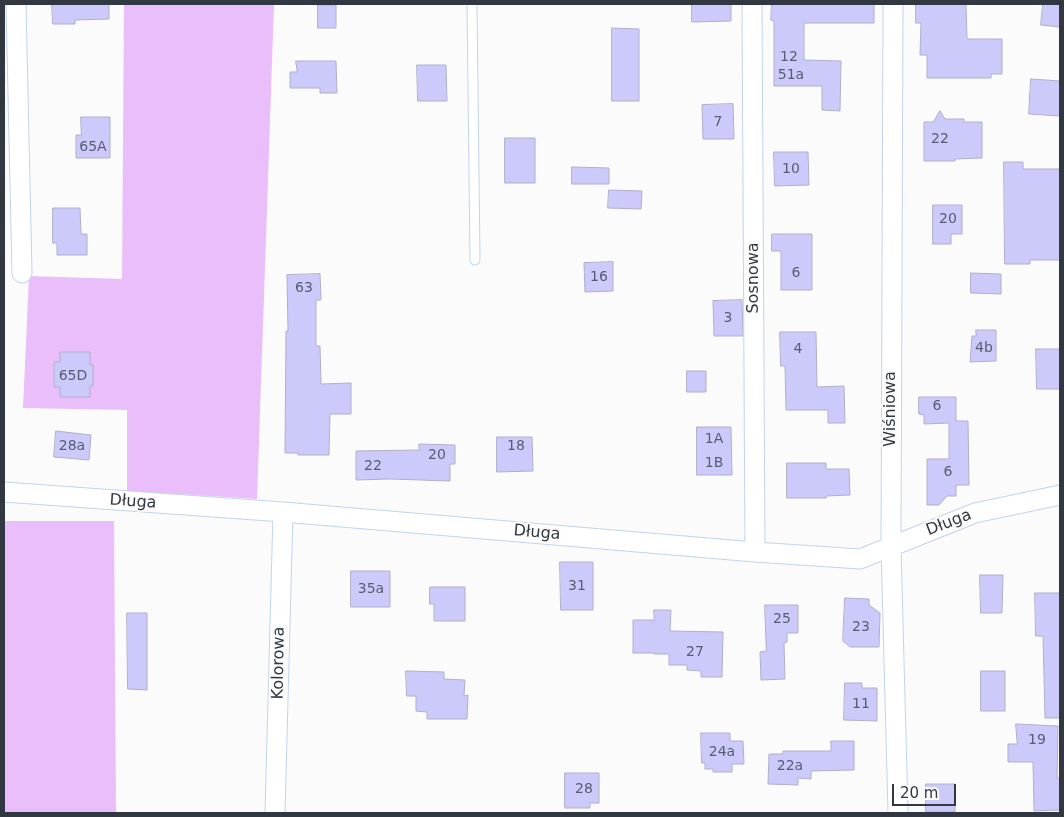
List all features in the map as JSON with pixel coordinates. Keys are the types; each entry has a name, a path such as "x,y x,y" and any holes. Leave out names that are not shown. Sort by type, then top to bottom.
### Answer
{"street":[{"path":"16,4 22,273"},
{"name":"Sosnowa","path":"752,4 755,552"},
{"name":"Wiśniowa","path":"894,4 891,546 898,813"},
{"name":"Długa","path":"4,492 283,512 755,552 860,559 975,513 1060,495"},
{"name":"Kolorowa","path":"275,813 283,512"}],"lane":[{"path":"472,4 475,260"}],"shaded area":[{"path":"124,4 274,4 257,499 127,491 127,410 23,408 29,276 122,279"},
{"path":"4,521 114,521 116,813 4,813"}],"building":[{"path":"52,4 109,4 109,19 75,20 75,24 53,24"},
{"path":"692,4 731,4 731,21 692,22"},
{"path":"772,4 874,4 874,23 804,23 804,60 841,61 840,111 822,110 822,86 774,86 774,21 771,20"},
{"path":"916,4 966,4 967,39 1002,39 1002,74 991,74 991,78 927,78 927,55 920,55 921,23 916,23"},
{"path":"1043,4 1060,4 1060,27 1041,25"},
{"path":"318,5 336,5 336,28 318,28"},
{"path":"612,28 639,29 639,101 612,101"},
{"path":"296,61 336,61 337,93 320,93 320,88 290,88 290,72 297,72"},
{"path":"417,65 446,65 447,101 418,101"},
{"path":"1031,79 1060,81 1060,116 1029,114"},
{"path":"733,104 734,139 703,139 702,105"},
{"path":"940,111 945,119 964,119 964,122 982,122 982,158 955,159 955,161 924,161 924,122 933,122"},
{"path":"81,117 110,117 110,158 76,158 76,135 81,135"},
{"path":"505,138 535,138 535,183 505,183"},
{"path":"774,152 808,152 809,185 775,186"},
{"path":"1004,162 1023,162 1023,169 1060,169 1060,260 1030,260 1030,264 1005,264"},
{"path":"572,167 609,168 609,184 572,184"},
{"path":"609,190 642,191 641,209 608,208"},
{"path":"933,205 962,205 962,234 951,234 951,244 933,244"},
{"path":"53,208 80,208 81,234 87,234 87,255 57,255 57,243 53,243"},
{"path":"772,234 812,234 812,290 781,290 781,251 772,251"},
{"path":"613,262 613,291 585,292 584,263"},
{"path":"971,273 1001,274 1001,294 971,293"},
{"path":"320,274 321,300 316,300 316,346 320,346 321,384 351,383 351,414 330,414 329,455 285,453 286,331 288,331 287,275"},
{"path":"742,300 743,336 714,336 713,301"},
{"path":"976,330 996,330 996,361 970,362 972,336 976,336"},
{"path":"780,332 816,332 817,387 844,386 845,423 828,423 828,410 786,410 785,366 781,366"},
{"path":"1036,349 1060,349 1060,389 1037,389"},
{"path":"60,352 90,352 90,365 93,365 93,386 90,386 90,397 60,397 60,387 54,387 54,362 60,362"},
{"path":"687,371 706,371 706,392 687,392"},
{"path":"919,397 956,397 956,421 968,421 969,485 956,485 956,496 947,496 939,505 927,505 927,459 949,459 949,423 924,424 924,415 919,414"},
{"path":"697,427 731,427 732,475 697,475"},
{"path":"56,431 91,435 89,460 54,457"},
{"path":"497,437 532,437 533,471 497,472"},
{"path":"419,444 455,445 455,464 450,464 450,481 356,480 356,451 419,450"},
{"path":"787,463 826,463 826,469 849,469 850,495 826,496 826,498 787,498"},
{"path":"560,562 593,562 593,610 561,610"},
{"path":"351,571 390,571 390,607 351,607"},
{"path":"980,575 1003,575 1002,613 981,613"},
{"path":"430,587 465,587 465,621 434,621 434,604 430,604"},
{"path":"1035,593 1060,593 1060,718 1045,718 1043,636 1036,636"},
{"path":"845,598 869,599 869,605 880,613 879,647 850,647 843,641"},
{"path":"765,605 798,605 798,633 787,633 787,642 784,643 785,679 761,680 760,652 766,651"},
{"path":"654,610 671,610 670,631 723,632 722,677 701,677 701,671 687,670 687,665 669,665 669,654 633,653 633,620 654,620"},
{"path":"127,613 147,613 147,690 128,689"},
{"path":"406,671 444,672 444,679 465,680 464,696 468,695 467,719 427,719 427,712 416,711 416,696 407,696"},
{"path":"981,671 1005,671 1005,711 981,711"},
{"path":"845,683 862,683 862,688 877,688 877,721 844,720"},
{"path":"1016,724 1058,726 1057,778 1060,778 1060,810 1034,811 1033,762 1008,762 1008,744 1017,744"},
{"path":"701,733 730,733 730,741 743,741 744,764 732,764 732,772 713,772 713,769 705,769 705,763 702,763"},
{"path":"831,741 854,741 854,770 811,771 811,779 798,778 798,785 768,784 769,754 783,754 783,751 831,751"},
{"path":"565,773 599,773 599,803 590,803 590,808 565,808"},
{"path":"926,784 955,784 955,812 926,812"}]}
